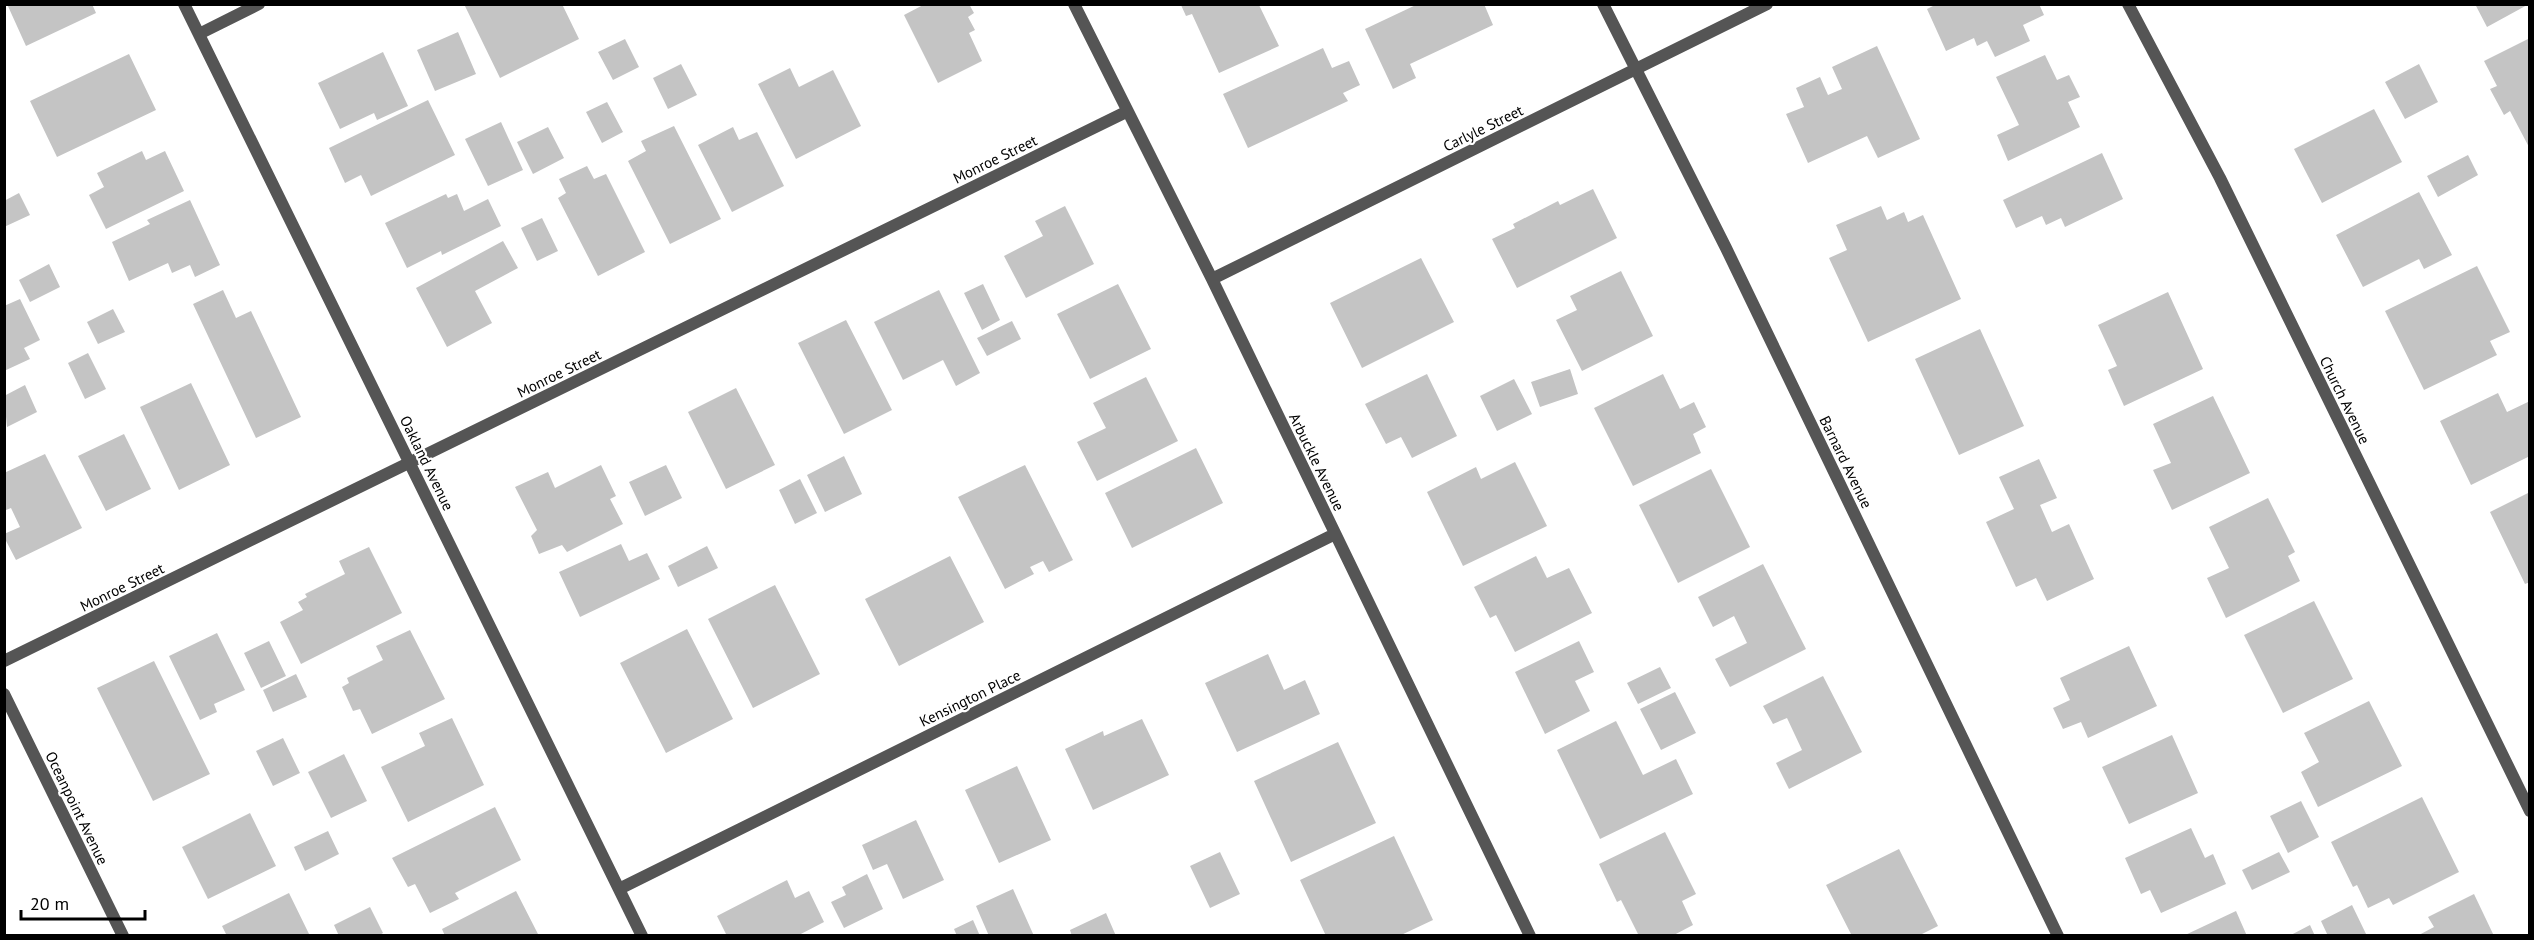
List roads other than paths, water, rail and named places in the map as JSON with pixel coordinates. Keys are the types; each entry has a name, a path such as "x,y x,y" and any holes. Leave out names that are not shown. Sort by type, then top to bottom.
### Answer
{"street":[{"name":"Oakland Avenue","path":"184,4 642,936"},
{"path":"199,34 259,4"},
{"name":"Arbuckle Avenue","path":"1074,4 1126,112 1212,279 1530,936"},
{"name":"Barnard Avenue","path":"1603,4 1726,248 2058,936"},
{"name":"Carlyle Street","path":"1212,279 1767,4"},
{"name":"Church Avenue","path":"2128,4 2220,178 2529,811"},
{"name":"Monroe Street","path":"4,661 1126,112"},
{"name":"Kensington Place","path":"619,889 1335,534"},
{"name":"Oceanpoint Avenue","path":"4,694 123,936"}]}
